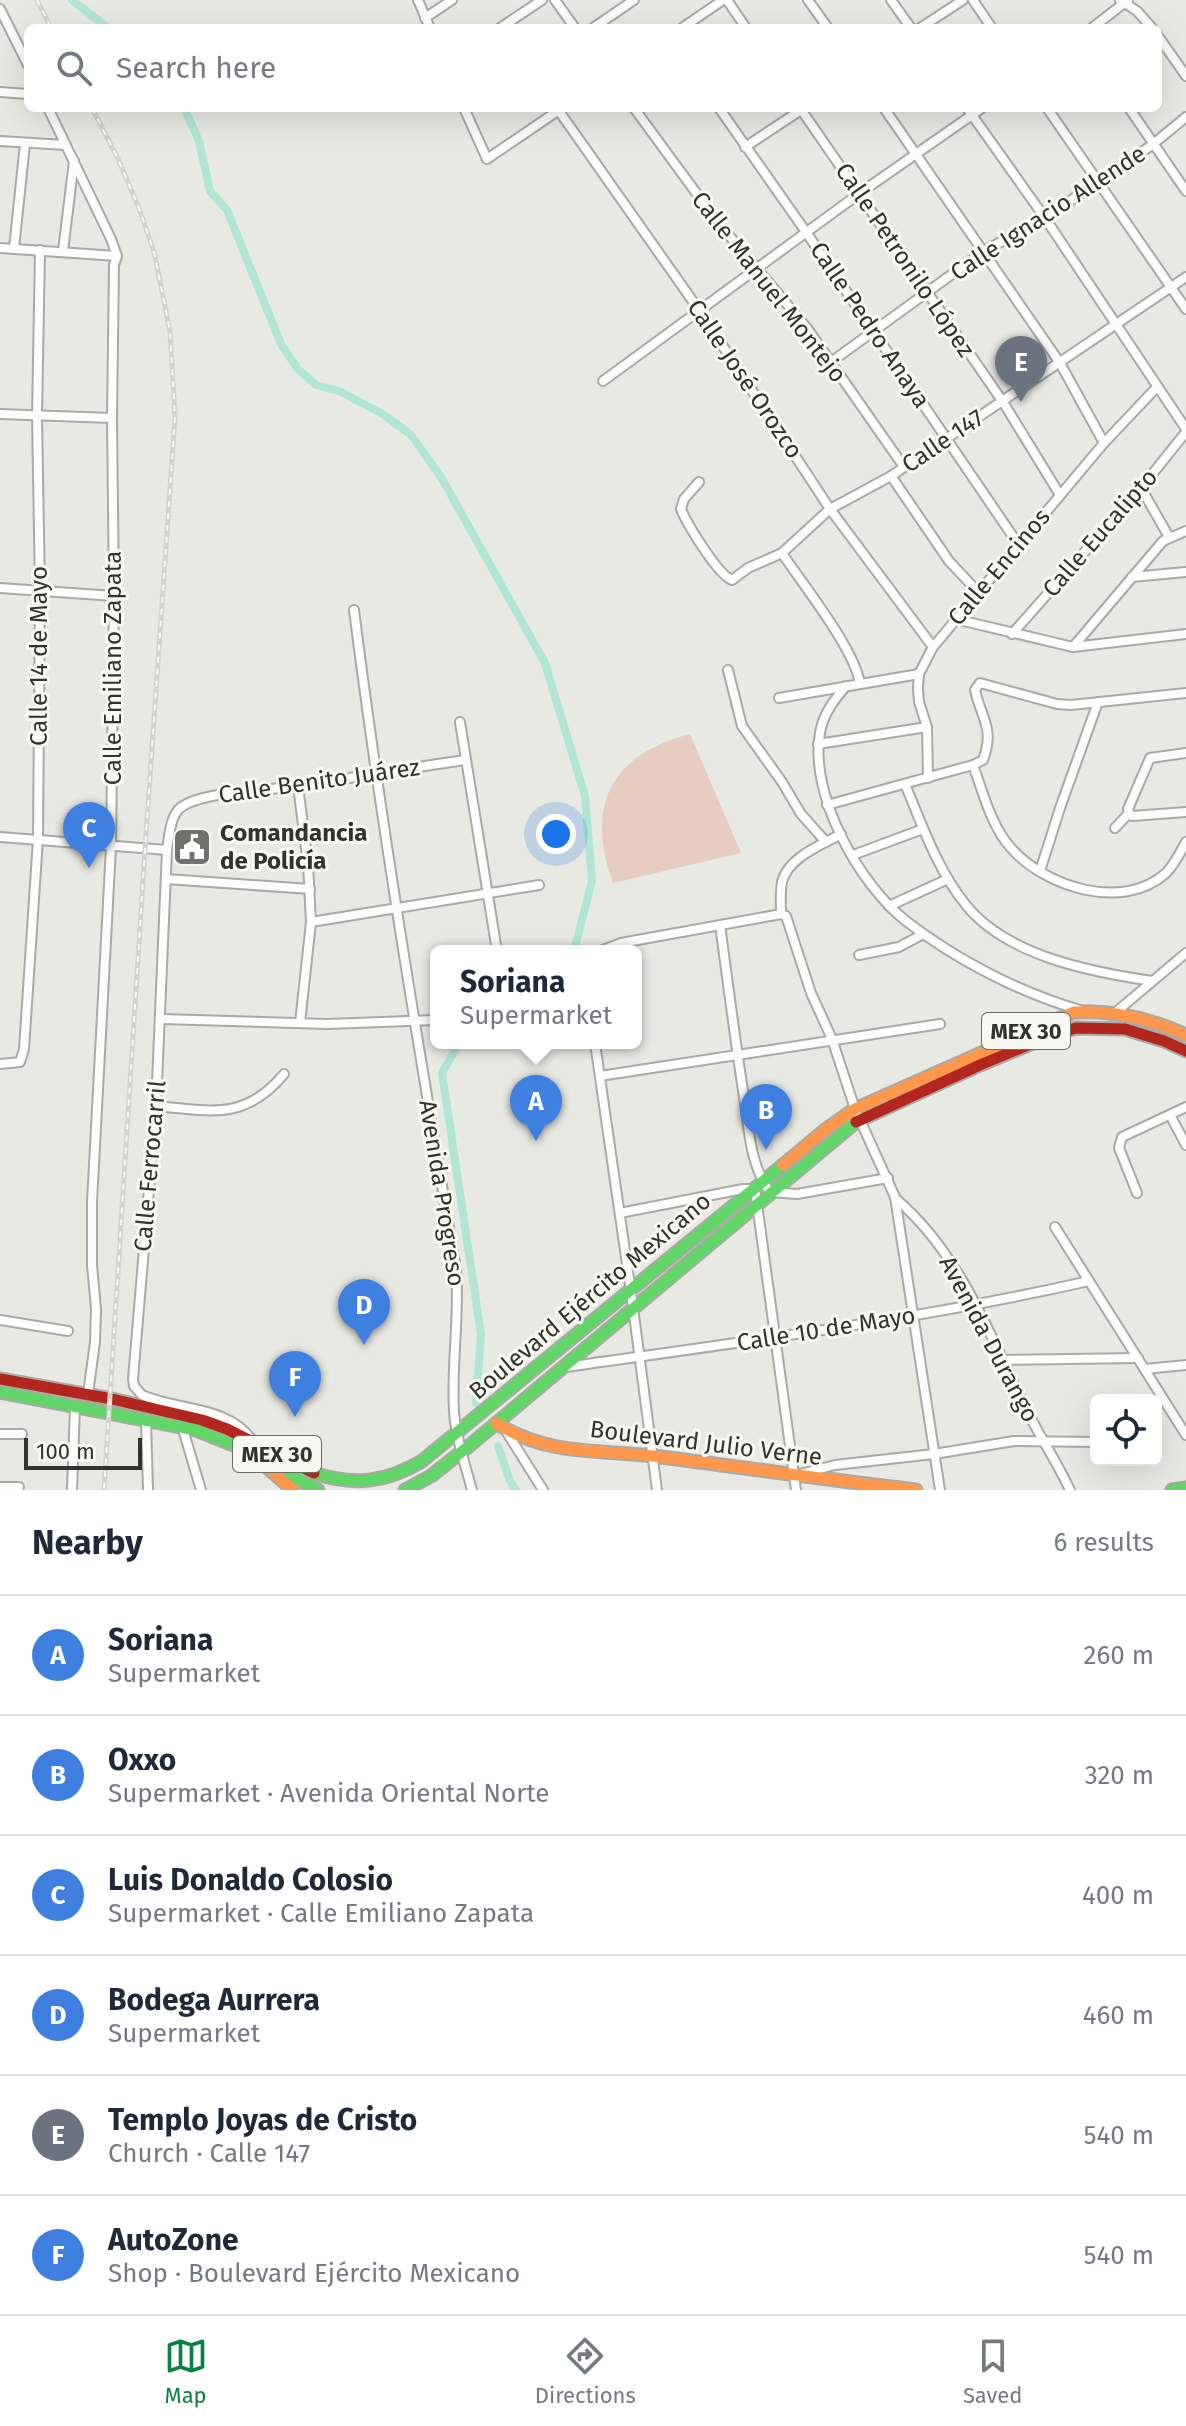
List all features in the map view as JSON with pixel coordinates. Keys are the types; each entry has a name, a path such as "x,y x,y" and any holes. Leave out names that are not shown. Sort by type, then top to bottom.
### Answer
{"main road":[{"name":"Boulevard Ejército Mexicano","path":"0,1392 182,1426 249,1445 332,1479 358,1483 387,1478 419,1464 857,1114 1074,1012 1116,1012 1144,1017 1186,1035"},
{"name":"Boulevard Ejército Mexicano","path":"857,1114 1076,1028 1125,1029 1186,1051"},
{"name":"Boulevard Ejército Mexicano","path":"405,1490 431,1476 498,1426 561,1367 757,1203 763,1188"},
{"name":"Boulevard Ejército Mexicano","path":"0,1379 88,1394 206,1421 318,1490"},
{"name":"Boulevard Julio Verne","path":"498,1426 517,1437 546,1447 652,1456 916,1490"},
{"path":"249,1445 293,1490"},
{"path":"1172,1490 1186,1488"}],"street":[{"path":"418,0 428,24"},
{"path":"425,18 452,0"},
{"path":"506,24 542,0"},
{"path":"555,0 572,24"},
{"path":"599,24 634,0"},
{"path":"808,0 825,24"},
{"path":"891,0 908,24"},
{"path":"926,24 963,0"},
{"path":"973,0 989,24"},
{"path":"688,24 722,1 742,24"},
{"path":"1097,24 1125,1 1148,24"},
{"path":"0,9 24,57"},
{"path":"1162,42 1186,76"},
{"path":"0,92 24,94"},
{"name":"Calle Emiliano Zapata","path":"50,112 117,256 114,265 112,418 114,596 111,847 92,1202 95,1342 88,1394"},
{"path":"469,112 487,159 557,112"},
{"name":"Calle José Orozco","path":"563,112 830,509 933,647"},
{"name":"Calle Manuel Montejo","path":"637,112 689,186 807,328 904,467"},
{"name":"Calle Pedro Anaya","path":"722,112 1018,544"},
{"path":"745,147 798,112"},
{"name":"Calle Petronilo López","path":"804,112 1003,402 1060,495"},
{"path":"887,112 1060,363 1104,443"},
{"path":"603,381 969,112"},
{"path":"971,112 1186,430"},
{"path":"1050,112 1186,309"},
{"path":"1131,112 1186,191"},
{"name":"Calle Ignacio Allende","path":"831,362 984,251 1045,218 1152,145 1186,117"},
{"path":"0,141 65,145"},
{"path":"14,248 25,144"},
{"path":"63,251 74,159"},
{"path":"0,248 117,256"},
{"name":"Calle 14 de Mayo","path":"0,1064 20,1062 25,1038 38,839 40,591 37,416 40,250"},
{"name":"Calle 147","path":"699,482 684,499 681,509 725,577 732,580 748,568 782,553 830,509 891,476 1186,277"},
{"name":"Calle Encinos","path":"919,674 933,647 955,619 1104,443 1157,387"},
{"path":"0,414 112,418"},
{"name":"Calle Eucalipto","path":"1012,634 1141,488 1186,430"},
{"path":"891,476 949,561 978,592"},
{"path":"1141,488 1169,537"},
{"path":"1073,647 1169,537 1186,531"},
{"path":"782,553 855,665 860,684"},
{"path":"1132,577 1186,572"},
{"path":"0,588 114,596"},
{"name":"Avenida Progreso","path":"354,610 375,773 413,1020 456,1269 459,1298 454,1411 472,1490"},
{"path":"955,619 1073,647 1186,634"},
{"path":"728,670 742,726 801,814 826,842"},
{"path":"779,698 919,674 919,702 927,727 928,778"},
{"path":"827,805 983,760 988,733 986,717 976,696 978,685 986,684 1071,705 1186,693"},
{"path":"846,686 824,717 818,744 821,778 827,805 841,834 889,906 923,934 987,972 1055,1002 1084,1011"},
{"path":"1040,871 1098,702"},
{"path":"460,722 496,945"},
{"path":"818,744 927,727"},
{"path":"1115,828 1129,813 1150,758 1186,753"},
{"name":"Calle Benito Juárez","path":"176,811 203,798 465,760"},
{"path":"973,765 1002,837 1012,850 1040,871 1083,888 1115,893 1142,887 1168,871 1186,842"},
{"path":"905,784 948,879 969,909 988,927 1042,956 1152,981"},
{"path":"298,786 311,922 300,1023"},
{"name":"Calle Ferrocarril","path":"176,811 167,850 156,1106 134,1386 148,1398 233,1421 240,1426 249,1445"},
{"path":"1129,813 1132,816 1186,812"},
{"path":"853,855 923,829"},
{"path":"781,914 782,881 788,870 805,854 841,834"},
{"path":"0,837 167,850"},
{"path":"166,879 310,889"},
{"path":"889,906 948,879"},
{"path":"311,922 539,885"},
{"path":"616,945 781,914 786,916 811,993 832,1039 857,1114 895,1197 940,1490"},
{"path":"720,925 737,1055 754,1156 763,1188"},
{"path":"859,955 899,947 923,934"},
{"path":"1116,1012 1186,953"},
{"path":"161,1019 355,1024 430,1020"},
{"path":"600,1076 940,1024"},
{"path":"596,1049 657,1490"},
{"path":"156,1106 197,1110 235,1109 263,1096 284,1074"},
{"path":"1137,1193 1119,1142 1128,1133 1186,1107"},
{"path":"1170,1115 1186,1145"},
{"path":"620,1213 749,1188 797,1194 888,1178"},
{"name":"Avenida Durango","path":"895,1197 922,1221 977,1306 1042,1440 1070,1490"},
{"path":"757,1203 796,1490"},
{"path":"1055,1227 1186,1435"},
{"name":"Calle 10 de Mayo","path":"561,1367 977,1306 1089,1281"},
{"path":"0,1320 68,1331"},
{"path":"1003,1360 1138,1358"},
{"path":"1145,1369 1186,1365"},
{"path":"72,1490 75,1407"},
{"path":"146,1420 148,1490"},
{"path":"182,1426 201,1490"},
{"path":"498,1426 543,1490"},
{"path":"0,1434 22,1434"},
{"path":"794,1476 835,1465 1014,1441 1090,1442"},
{"path":"0,1487 19,1487"}],"shaded area":[{"path":"690,734 741,853 613,883 602,830 604,808 611,788 623,770 640,755"}],"waterway":[{"path":"72,0 103,24"},
{"path":"186,112 199,141 210,191 227,210 281,344 297,368 316,385 339,391 383,414 411,435 441,477 545,663 585,796 592,881 576,945"},
{"path":"456,1049 442,1073 481,1334 476,1403"},
{"path":"498,1446 516,1490"}],"railway":[{"path":"37,0 49,24"},
{"path":"94,112 139,208 154,252 170,331 175,417 104,1490"}],"traffic: fast":[{"path":"405,1490 431,1476 469,1446 856,1122"},
{"path":"314,1473 342,1480 369,1480 395,1474 422,1461 783,1165"},
{"path":"0,1392 196,1430 246,1450 318,1490"},
{"path":"1172,1490 1186,1488"}],"traffic: slow":[{"path":"783,1165 855,1109 1074,1012 1131,1016 1186,1035"},
{"path":"496,1423 516,1434 556,1447 661,1457 916,1490"},
{"path":"262,1463 293,1490"}],"traffic: jam":[{"path":"856,1122 980,1065 1076,1028 1125,1029 1186,1051"},
{"path":"0,1379 112,1399 202,1420 227,1429 314,1473"}],"place":[{"name":"Templo Joyas de Cristo","path":"1021,402"},
{"name":"Comandancia de Policía","path":"192,847"},
{"name":"Luis Donaldo Colosio","path":"89,868"},
{"name":"Soriana","path":"536,1141"},
{"name":"Oxxo","path":"766,1150"},
{"name":"Bodega Aurrera","path":"364,1345"},
{"name":"AutoZone","path":"295,1417"}]}
